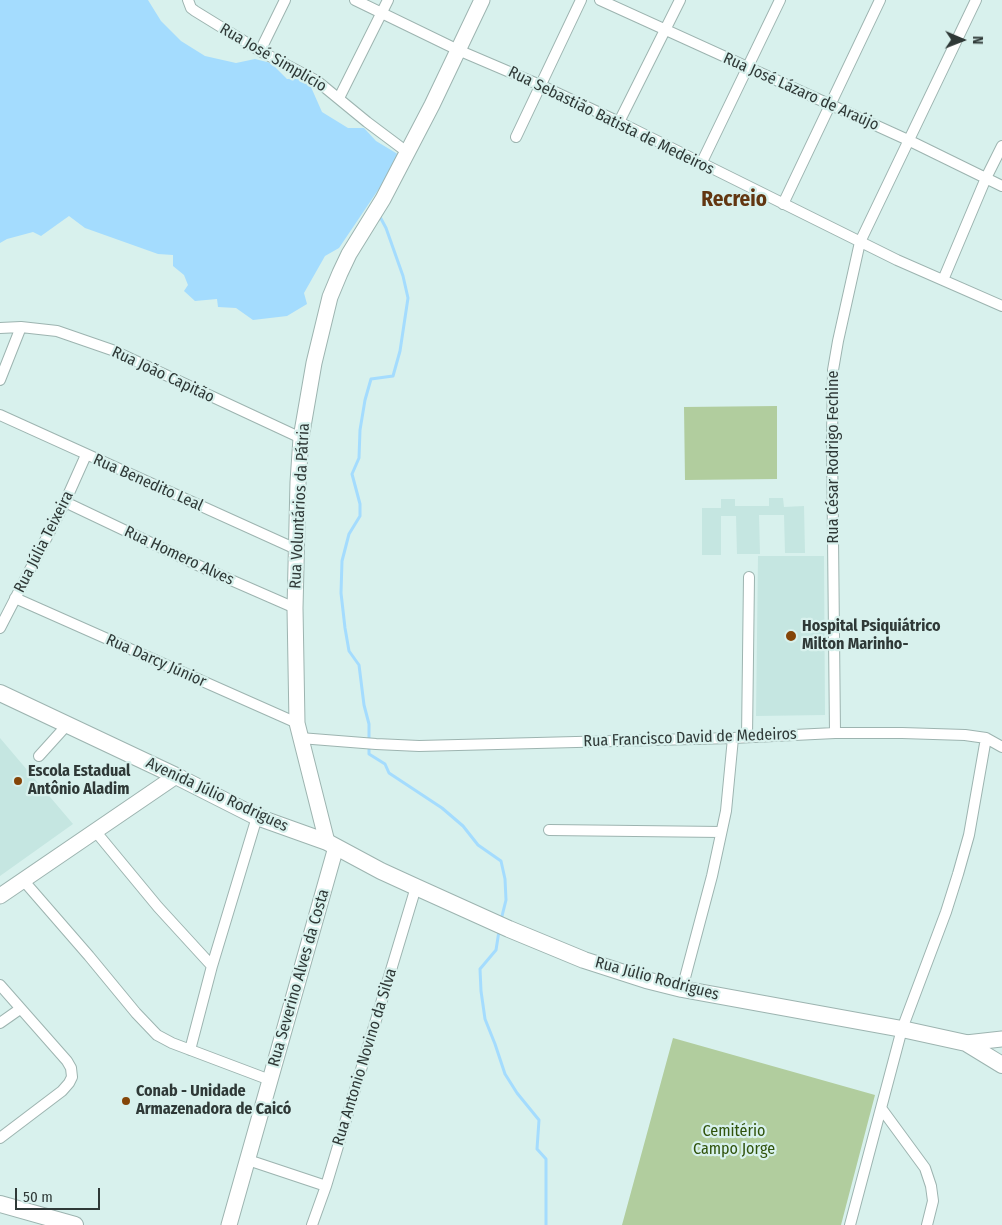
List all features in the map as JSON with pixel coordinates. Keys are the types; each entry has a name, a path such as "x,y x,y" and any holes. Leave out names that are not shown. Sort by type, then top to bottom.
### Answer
{"main road":[{"name":"Avenida Júlio Rodrigues","path":"0,693 176,776 257,817 332,845"},
{"name":"Rua Júlio Rodrigues","path":"332,845 416,887 584,960 646,980 682,989 902,1029 966,1044 1002,1065"},
{"path":"0,1204 71,1224"}],"street":[{"name":"Rua José Simplicio","path":"188,0 191,8 195,11 260,51 317,81 407,152"},
{"path":"260,51 285,0"},
{"name":"Rua Sebastião Batista de Medeiros","path":"355,0 458,50 540,85 618,122 860,242 1002,306"},
{"path":"339,98 388,0"},
{"name":"Rua Voluntários da Pátria","path":"332,845 299,730 295,608 301,438 316,354 330,296 349,254 383,199 432,105 482,0"},
{"path":"516,137 581,0"},
{"name":"Rua José Lázaro de Araújo","path":"600,0 908,140 1002,186"},
{"path":"618,122 680,0"},
{"path":"701,164 780,0"},
{"path":"783,204 880,0"},
{"name":"Rua César Rodrigo Fechine","path":"835,733 833,370 860,242 976,0"},
{"path":"944,280 986,178 1002,146"},
{"path":"0,380 21,327"},
{"name":"Rua João Capitão","path":"0,328 21,327 57,331 112,350 301,438"},
{"name":"Rua Benedito Leal","path":"0,415 296,549"},
{"name":"Rua Júlia Teixeira","path":"0,628 65,502 86,455"},
{"name":"Rua Homero Alves","path":"65,502 208,570 295,608"},
{"path":"747,737 749,577"},
{"name":"Rua Darcy Júnior","path":"15,598 299,730"},
{"path":"38,756 67,725"},
{"name":"Rua Francisco David de Medeiros","path":"299,730 360,743 435,746 733,738 835,733 956,734 986,738 1002,747"},
{"path":"682,989 712,876 726,811 733,738"},
{"path":"850,1225 902,1029 946,912 969,835 986,738"},
{"path":"0,896 176,776"},
{"path":"190,1050 212,966 257,817"},
{"path":"549,830 721,832"},
{"path":"96,832 158,907 212,966"},
{"name":"Rua Severino Alves da Costa","path":"229,1225 270,1080 332,845"},
{"path":"23,880 157,1035 190,1050 270,1080"},
{"name":"Rua Antonio Novino da Silva","path":"312,1225 326,1186 416,887"},
{"path":"0,985 67,1061 71,1068 72,1077 69,1083 0,1138"},
{"path":"0,1023 20,1009"},
{"path":"966,1044 1002,1039"},
{"path":"881,1108 925,1168 932,1186 933,1201 927,1225"},
{"path":"248,1160 326,1186"}],"shaded area":[{"path":"769,498 783,498 784,507 804,506 805,553 785,553 784,515 759,515 760,554 737,554 736,516 721,516 721,555 702,555 702,508 721,508 721,499 735,499 735,506 769,506"},
{"name":"Hospital Psiquiátrico Milton Marinho-","path":"758,556 824,556 825,715 756,716"},
{"name":"Escola Estadual Antônio Aladim","path":"0,738 73,824 0,876"}],"green space":[{"path":"777,406 777,479 685,480 684,407"},
{"name":"Cemitério Campo Jorge","path":"673,1038 875,1095 841,1225 622,1225"}],"water":[{"path":"0,0 148,0 161,21 181,41 205,56 236,63 255,59 271,63 287,79 307,78 322,112 348,128 364,128 376,141 401,156 339,248 325,256 304,293 307,304 287,316 253,320 236,308 218,307 217,299 195,301 184,291 188,285 184,275 173,266 173,255 158,254 85,228 69,216 41,236 33,232 7,239 0,243"}],"waterway":[{"path":"379,215 386,228 403,276 408,298 400,351 393,376 371,379 365,400 360,430 359,458 352,474 360,504 360,516 349,534 342,561 341,593 345,628 349,651 359,665 364,705 369,724 369,754 385,764 389,773 442,808 463,826 478,845 501,861 505,879 506,900 501,920"},
{"path":"499,931 496,950 480,969 485,1019 505,1074 517,1093 539,1120 537,1149 546,1159 546,1225"}],"place":[{"name":"Hospital Psiquiátrico Milton Marinho-","path":"791,636"},
{"name":"Escola Estadual Antônio Aladim","path":"18,781"},
{"name":"Conab - Unidade Armazenadora de Caicó","path":"126,1101"}],"district":[{"name":"Recreio","path":"734,200"}]}
